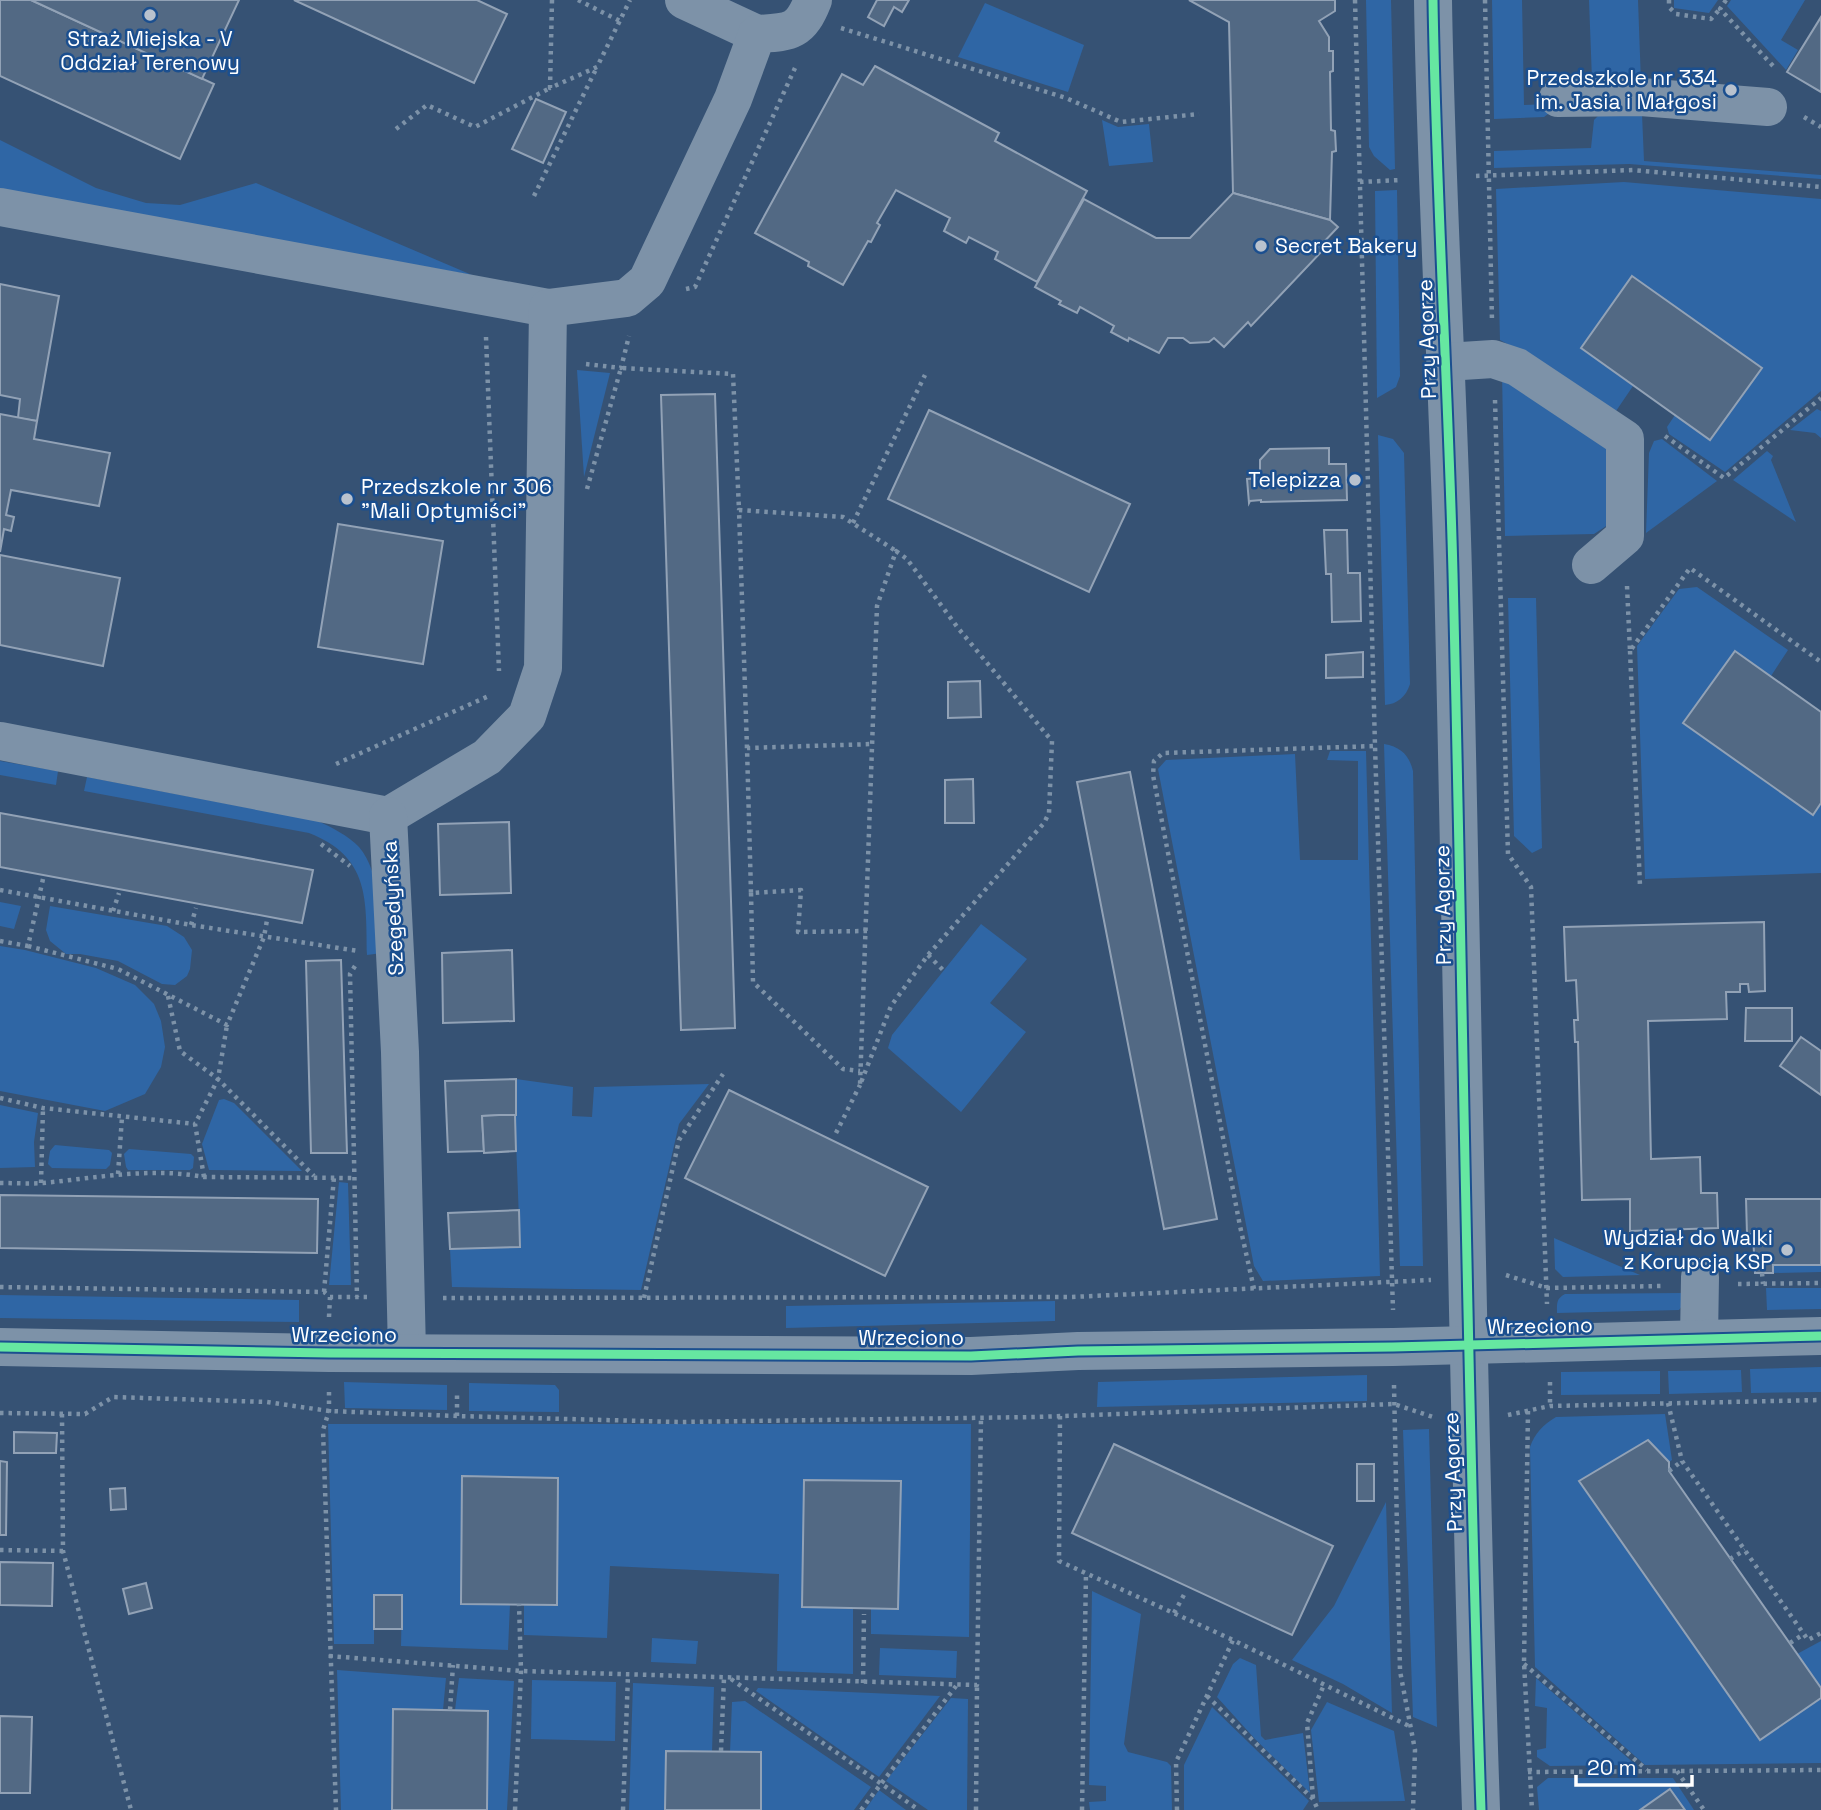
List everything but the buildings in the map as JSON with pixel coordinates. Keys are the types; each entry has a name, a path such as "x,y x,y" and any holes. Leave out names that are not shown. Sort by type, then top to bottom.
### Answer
{"street":[{"path":"684,0 757,34 788,32 809,9"},
{"name":"Przy Agorze","path":"1433,0 1461,888 1467,1345 1481,1810"},
{"path":"0,207 548,308 627,298 647,281 733,99 757,34"},
{"path":"1558,98 1641,97 1768,107"},
{"path":"388,816 487,757 527,716 543,668 548,308"},
{"path":"1446,362 1493,359 1517,367 1625,439 1625,536 1591,565"},
{"name":"Szegedyńska","path":"0,741 388,816 400,1052 407,1352"},
{"path":"1699,1339 1700,1281"},
{"name":"Wrzeciono","path":"0,1347 329,1353 971,1356 1079,1351 1394,1347 1821,1336"}],"path":[{"path":"550,89 551,0"},
{"path":"578,0 620,21"},
{"path":"534,196 630,0"},
{"path":"1355,0 1401,1671 1415,1750 1413,1810"},
{"path":"1485,0 1508,854 1531,887 1550,1406"},
{"path":"1669,0 1669,7 1675,14 1711,19 1720,9"},
{"path":"681,289 695,288 805,48 809,9 1066,98 1121,122 1199,114"},
{"path":"396,129 427,105 475,127 597,67"},
{"path":"1360,182 1633,170 1821,187"},
{"path":"485,297 499,678"},
{"path":"585,498 630,333"},
{"path":"585,364 733,374 753,982 843,1069 860,1071"},
{"path":"853,523 925,375"},
{"path":"1625,439 1644,422 1724,478 1820,401"},
{"path":"739,510 843,517 907,559 958,628 1052,741 1049,813 1044,823 928,956 891,1006 860,1085 836,1133"},
{"path":"1625,536 1640,886"},
{"path":"860,1085 877,606 896,551"},
{"path":"1630,651 1690,568 1821,662"},
{"path":"333,766 499,692"},
{"path":"747,748 873,744"},
{"path":"1254,1289 1153,775 1154,761 1163,753 1375,746"},
{"path":"313,839 350,866 354,877"},
{"path":"28,946 43,879"},
{"path":"0,890 191,925 362,952"},
{"path":"751,892 801,890 798,932 867,931"},
{"path":"113,911 119,893"},
{"path":"191,925 196,908"},
{"path":"204,1177 195,1124 218,1079 227,1025 264,937 267,920"},
{"path":"357,1297 350,974 362,952 362,939"},
{"path":"0,942 28,946 118,969 227,1025"},
{"path":"928,956 944,971"},
{"path":"167,996 180,1051 218,1079 314,1177"},
{"path":"644,1298 679,1140 723,1074"},
{"path":"0,1098 43,1108 195,1124"},
{"path":"41,1183 43,1108"},
{"path":"118,1174 122,1117"},
{"path":"0,1183 41,1183 118,1174 355,1178"},
{"path":"324,1292 334,1177"},
{"path":"1762,1273 1763,1284"},
{"path":"0,1287 324,1292 330,1297 644,1298 1071,1297 1510,1274 1547,1288 1700,1281 1821,1283"},
{"path":"330,1297 328,1411 323,1430 336,1810"},
{"path":"0,1413 85,1414 113,1397 267,1402 328,1411 679,1422 981,1418 1394,1404 1429,1418 1511,1415 1550,1406 1821,1400"},
{"path":"1668,1404 1682,1461 1808,1640 1821,1633"},
{"path":"1528,1411 1524,1663 1532,1810"},
{"path":"62,1414 63,1551 131,1810"},
{"path":"1060,1416 1059,1561 1233,1640 1411,1727"},
{"path":"976,1810 981,1418"},
{"path":"1669,1471 1682,1461"},
{"path":"0,1550 63,1551"},
{"path":"1730,1559 1745,1550"},
{"path":"1082,1810 1086,1573"},
{"path":"1174,1613 1185,1593"},
{"path":"515,1810 520,1671 519,1604"},
{"path":"863,1683 864,1614"},
{"path":"1790,1643 1804,1634"},
{"path":"1177,1810 1176,1762 1233,1640"},
{"path":"329,1656 520,1671 977,1685"},
{"path":"1524,1663 1648,1771"},
{"path":"450,1710 453,1665"},
{"path":"623,1810 628,1675"},
{"path":"721,1751 724,1678"},
{"path":"730,1678 919,1810"},
{"path":"861,1810 956,1685"},
{"path":"1318,1810 1313,1799 1307,1723 1324,1685"},
{"path":"1207,1696 1313,1799"},
{"path":"1528,1772 1821,1770"},
{"path":"1676,1771 1703,1810"}],"shaded area":[{"path":"1366,0 1391,0 1395,169 1390,170 1374,156 1369,147"},
{"path":"1492,0 1522,0 1524,105 1550,104 1548,114 1544,117 1494,119"},
{"path":"1589,0 1638,0 1641,83 1592,80"},
{"path":"1674,0 1718,0 1709,13 1674,8"},
{"path":"1731,0 1805,0 1781,40 1798,50 1786,70 1727,6"},
{"path":"985,3 1084,45 1068,92 958,57"},
{"path":"1642,114 1644,161 1821,175 1821,179 1629,164 1494,168 1494,151 1591,148 1594,120 1598,116"},
{"path":"1102,120 1118,127 1149,124 1153,162 1109,166"},
{"path":"0,140 96,188 146,203 180,205 256,183 472,275 0,191"},
{"path":"1624,182 1821,199 1821,391 1725,472 1669,434 1667,427 1675,415 1711,440 1762,368 1632,276 1581,348 1633,386 1614,414 1546,365 1500,340 1496,189"},
{"path":"1397,190 1400,376 1396,387 1377,398 1375,191"},
{"path":"577,370 610,373 584,477"},
{"path":"1502,372 1615,450 1617,519 1594,534 1505,536"},
{"path":"1817,409 1821,411 1821,438 1815,433 1790,430"},
{"path":"1378,435 1393,439 1404,453 1410,684 1400,699 1385,705"},
{"path":"1662,439 1717,481 1646,533 1649,453 1654,441"},
{"path":"1767,451 1773,456 1771,460 1796,522 1733,480"},
{"path":"1697,587 1788,650 1771,676 1735,651 1683,723 1812,815 1821,803 1821,873 1645,879 1637,646 1679,589"},
{"path":"1508,598 1536,598 1542,848 1532,853 1514,836"},
{"path":"1384,744 1403,753 1413,771 1423,1266 1400,1266"},
{"path":"1330,751 1366,751 1380,1276 1263,1281 1254,1266 1158,769 1166,760 1295,754 1300,860 1358,860 1358,761 1327,760"},
{"path":"0,761 58,771 56,785 0,775"},
{"path":"87,777 318,821 340,832 359,847 372,870 378,898 382,953 367,955 366,916 360,882 354,867 344,854 329,843 309,833 84,791"},
{"path":"0,902 21,906 14,929 0,926"},
{"path":"50,906 167,926 184,937 192,950 187,976 175,985 162,984 118,961 66,954 50,941 46,930"},
{"path":"981,924 1027,959 990,1003 1026,1032 961,1112 888,1048 892,1035"},
{"path":"0,946 96,968 135,985 154,1004 161,1021 165,1047 161,1067 145,1094 105,1111 0,1091"},
{"path":"516,1079 573,1087 572,1116 592,1117 594,1087 709,1084 679,1124 641,1290 452,1287 450,1249 520,1246"},
{"path":"219,1100 234,1103 302,1171 209,1170 202,1144"},
{"path":"0,1105 38,1113 34,1142 35,1167 0,1168"},
{"path":"55,1145 109,1150 112,1153 110,1165 106,1169 52,1168 48,1164 50,1151"},
{"path":"129,1149 191,1154 194,1157 193,1168 128,1170 124,1154"},
{"path":"339,1182 348,1183 351,1285 329,1285"},
{"path":"1554,1238 1640,1275 1563,1277 1555,1269"},
{"path":"1773,1265 1821,1265 1821,1272 1773,1273"},
{"path":"1766,1288 1821,1288 1821,1309 1767,1310"},
{"path":"1682,1293 1685,1302 1679,1310 1557,1313 1558,1302 1565,1294"},
{"path":"0,1295 299,1300 299,1322 0,1318"},
{"path":"1055,1301 1055,1321 786,1328 786,1306"},
{"path":"1821,1367 1821,1392 1751,1393 1750,1369"},
{"path":"1741,1370 1742,1392 1669,1394 1668,1371"},
{"path":"1660,1371 1660,1394 1561,1395 1561,1372"},
{"path":"1367,1375 1367,1401 1097,1407 1098,1382"},
{"path":"344,1382 447,1385 447,1410 345,1408"},
{"path":"469,1383 555,1385 559,1390 559,1412 469,1411"},
{"path":"1665,1414 1672,1460 1669,1462 1648,1440 1579,1481 1760,1740 1821,1698 1821,1763 1645,1765 1535,1667 1532,1442 1540,1430 1556,1417"},
{"path":"328,1424 971,1424 969,1637 871,1634 871,1608 898,1608 901,1482 805,1480 802,1607 853,1608 853,1674 777,1671 779,1574 610,1566 607,1638 524,1635 524,1605 556,1605 510,1604 508,1650 401,1646 402,1596 374,1595 374,1644 334,1644"},
{"path":"1429,1429 1437,1727 1413,1717 1403,1430"},
{"path":"1386,1502 1392,1713 1343,1684 1292,1660 1334,1606"},
{"path":"1092,1591 1141,1614 1124,1744 1128,1752 1167,1762 1171,1766 1172,1810 1090,1810 1089,1802 1106,1801 1106,1786 1089,1785"},
{"path":"652,1638 698,1641 696,1664 651,1662"},
{"path":"1821,1641 1821,1688 1797,1654"},
{"path":"880,1648 957,1651 956,1678 879,1675"},
{"path":"1240,1658 1256,1665 1261,1736 1265,1740 1303,1733 1310,1793 1217,1697 1233,1664"},
{"path":"337,1670 446,1678 443,1710 393,1709 391,1810 341,1810"},
{"path":"459,1678 514,1681 507,1810 487,1810 488,1711 455,1710"},
{"path":"1536,1678 1636,1765 1550,1766 1537,1757 1537,1750 1546,1748 1547,1708 1535,1706"},
{"path":"532,1680 616,1682 615,1741 531,1739"},
{"path":"633,1683 714,1687 712,1752 666,1751 665,1810 629,1810"},
{"path":"758,1688 940,1696 879,1777 756,1691"},
{"path":"951,1698 968,1699 967,1810 928,1810 886,1781"},
{"path":"745,1701 871,1787 854,1810 761,1810 761,1753 730,1752 732,1702"},
{"path":"1327,1702 1394,1731 1405,1801 1319,1802 1311,1730"},
{"path":"1212,1707 1309,1801 1303,1810 1184,1810 1184,1765"},
{"path":"1548,1778 1673,1778 1694,1810 1685,1810 1669,1789 1640,1810 1539,1810 1537,1787"},
{"path":"879,1790 906,1810 865,1810"}],"cycle path":[{"path":"1433,0 1453,573 1481,1810"},
{"path":"0,1347 329,1353 971,1356 1078,1351 1393,1347 1821,1336"}],"place":[{"name":"Straż Miejska - V Oddział Terenowy","path":"150,15"},
{"name":"Przedszkole nr 334 im. Jasia i Małgosi","path":"1731,90"},
{"name":"Secret Bakery","path":"1261,246"},
{"name":"Telepizza","path":"1355,480"},
{"name":"Przedszkole nr 306 \"Mali Optymiści\"","path":"347,499"},
{"name":"Wydział do Walki z Korupcją KSP","path":"1787,1250"}]}
